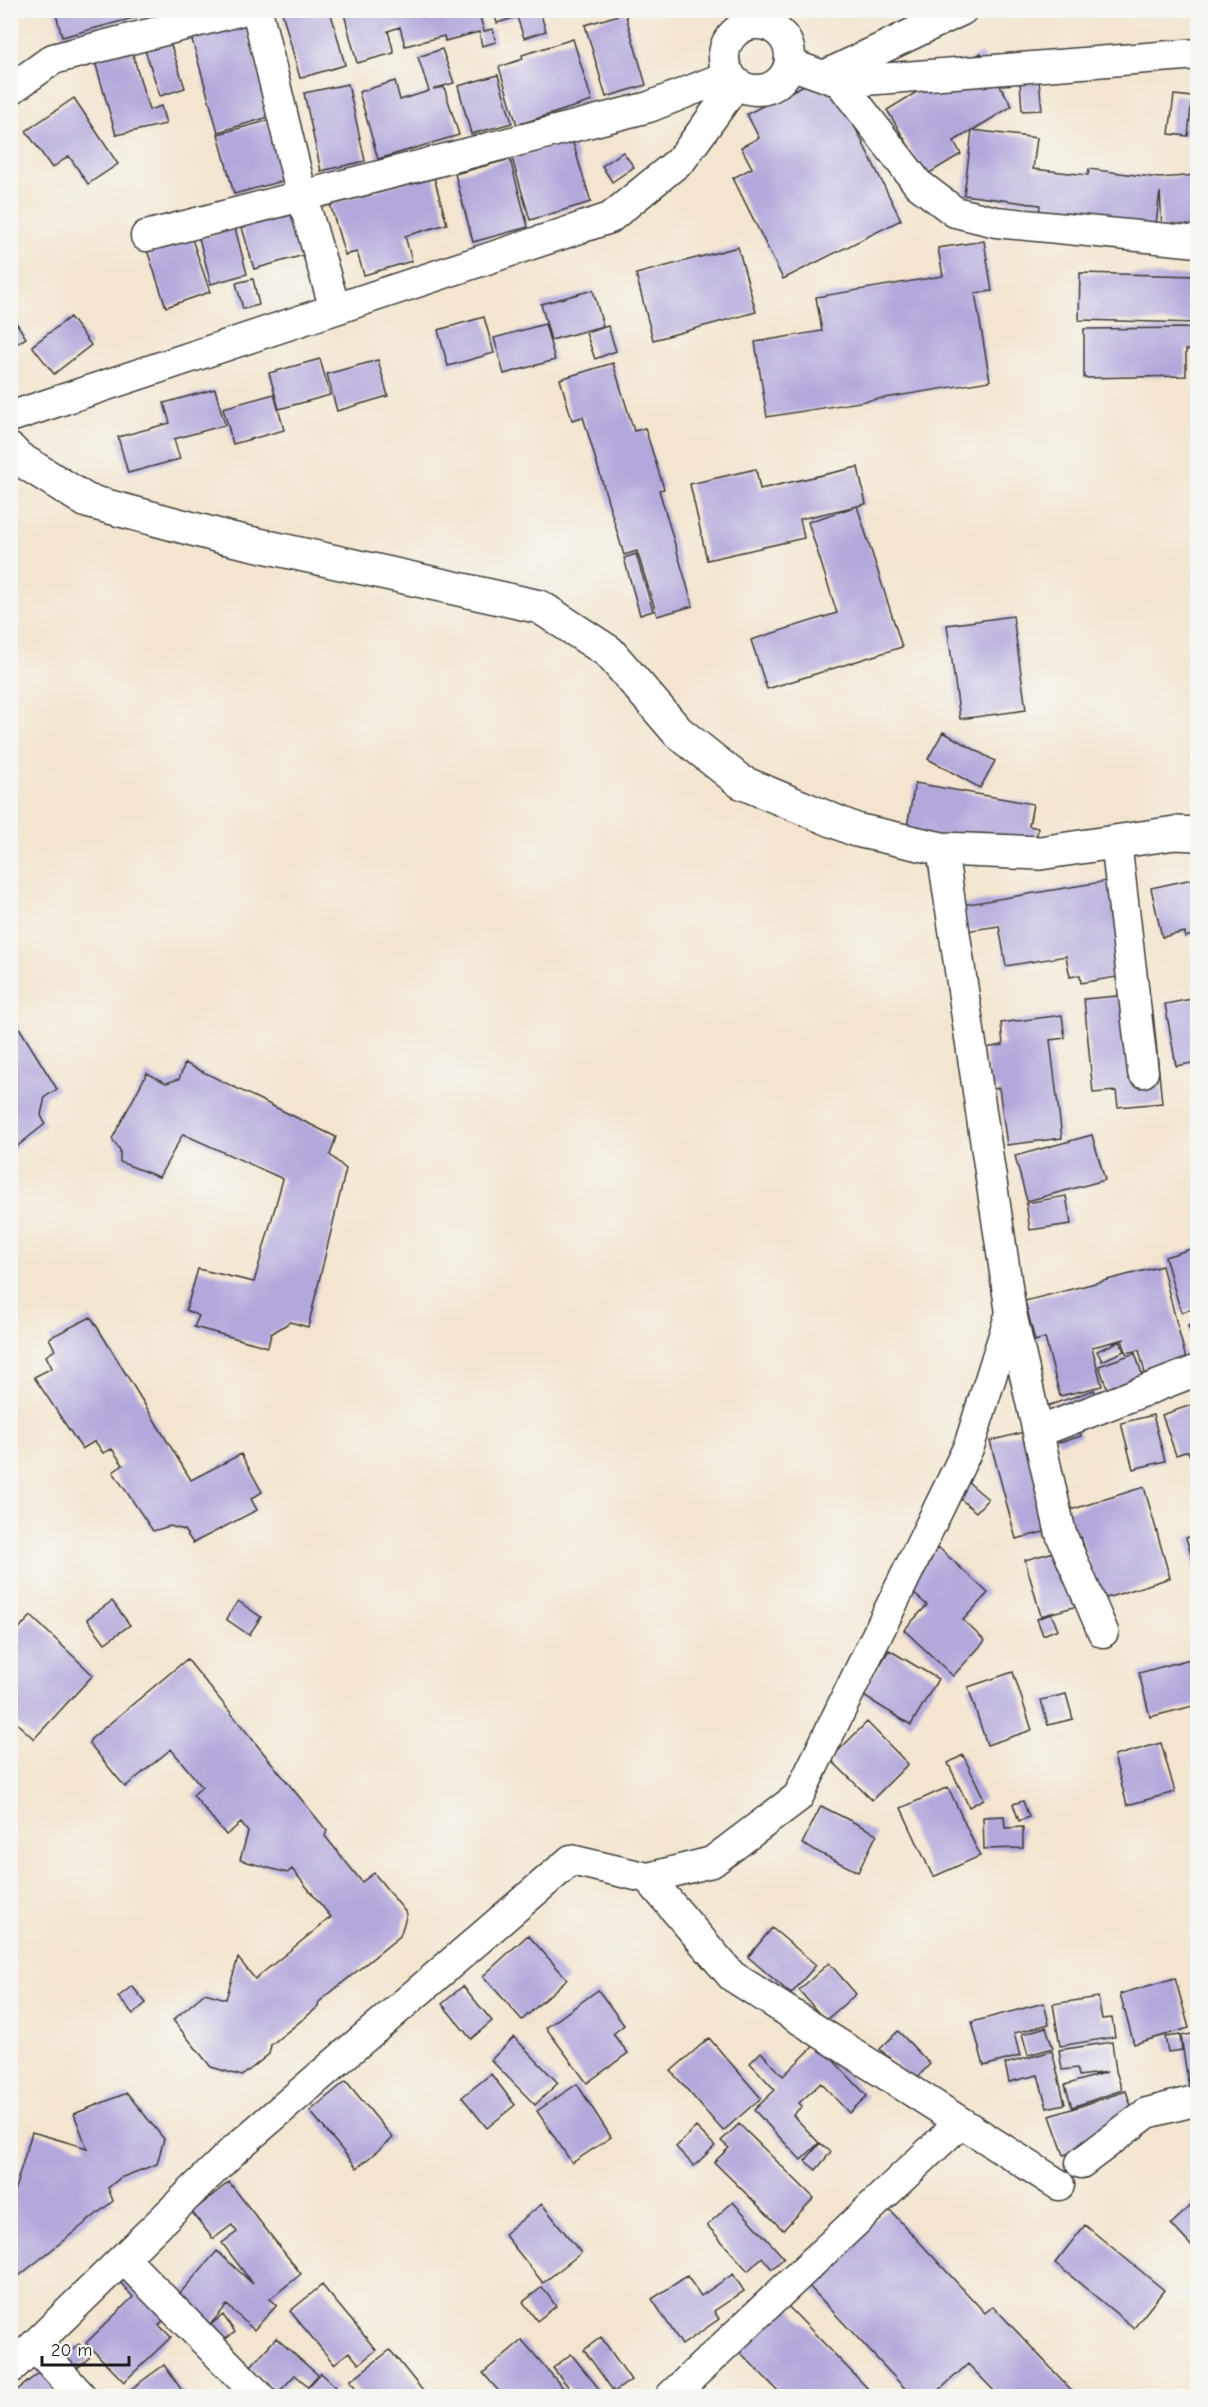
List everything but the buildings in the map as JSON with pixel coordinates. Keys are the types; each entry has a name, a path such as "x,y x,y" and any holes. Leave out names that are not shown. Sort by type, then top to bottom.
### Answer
{"street":[{"path":"10,90 53,60 242,10"},
{"path":"257,10 302,196 335,309"},
{"path":"832,79 962,10"},
{"path":"751,17 783,35 790,53 790,64 779,82 770,87 747,88 733,79 724,53 728,42 751,17"},
{"path":"790,64 832,79 1197,54"},
{"path":"146,236 649,107 733,79"},
{"path":"10,417 610,218 682,159 733,79"},
{"path":"832,79 918,184 955,212 996,222 1197,242"},
{"path":"10,450 18,458 87,501 227,538 540,607 609,652 678,732 741,782 856,830 942,849 1040,854 1175,833 1197,834"},
{"path":"1116,842 1143,1072"},
{"path":"942,849 1011,1313 1061,1534 1103,1632"},
{"path":"10,2369 36,2347 234,2150 571,1860 648,1878 712,1862 798,1797 969,1446 1011,1313"},
{"path":"1038,1432 1197,1370"},
{"path":"648,1878 732,1976 1059,2186"},
{"path":"1081,2163 1147,2113 1197,2100"},
{"path":"671,2397 960,2123"},
{"path":"124,2259 259,2397"},
{"path":"36,2347 81,2397"}]}
